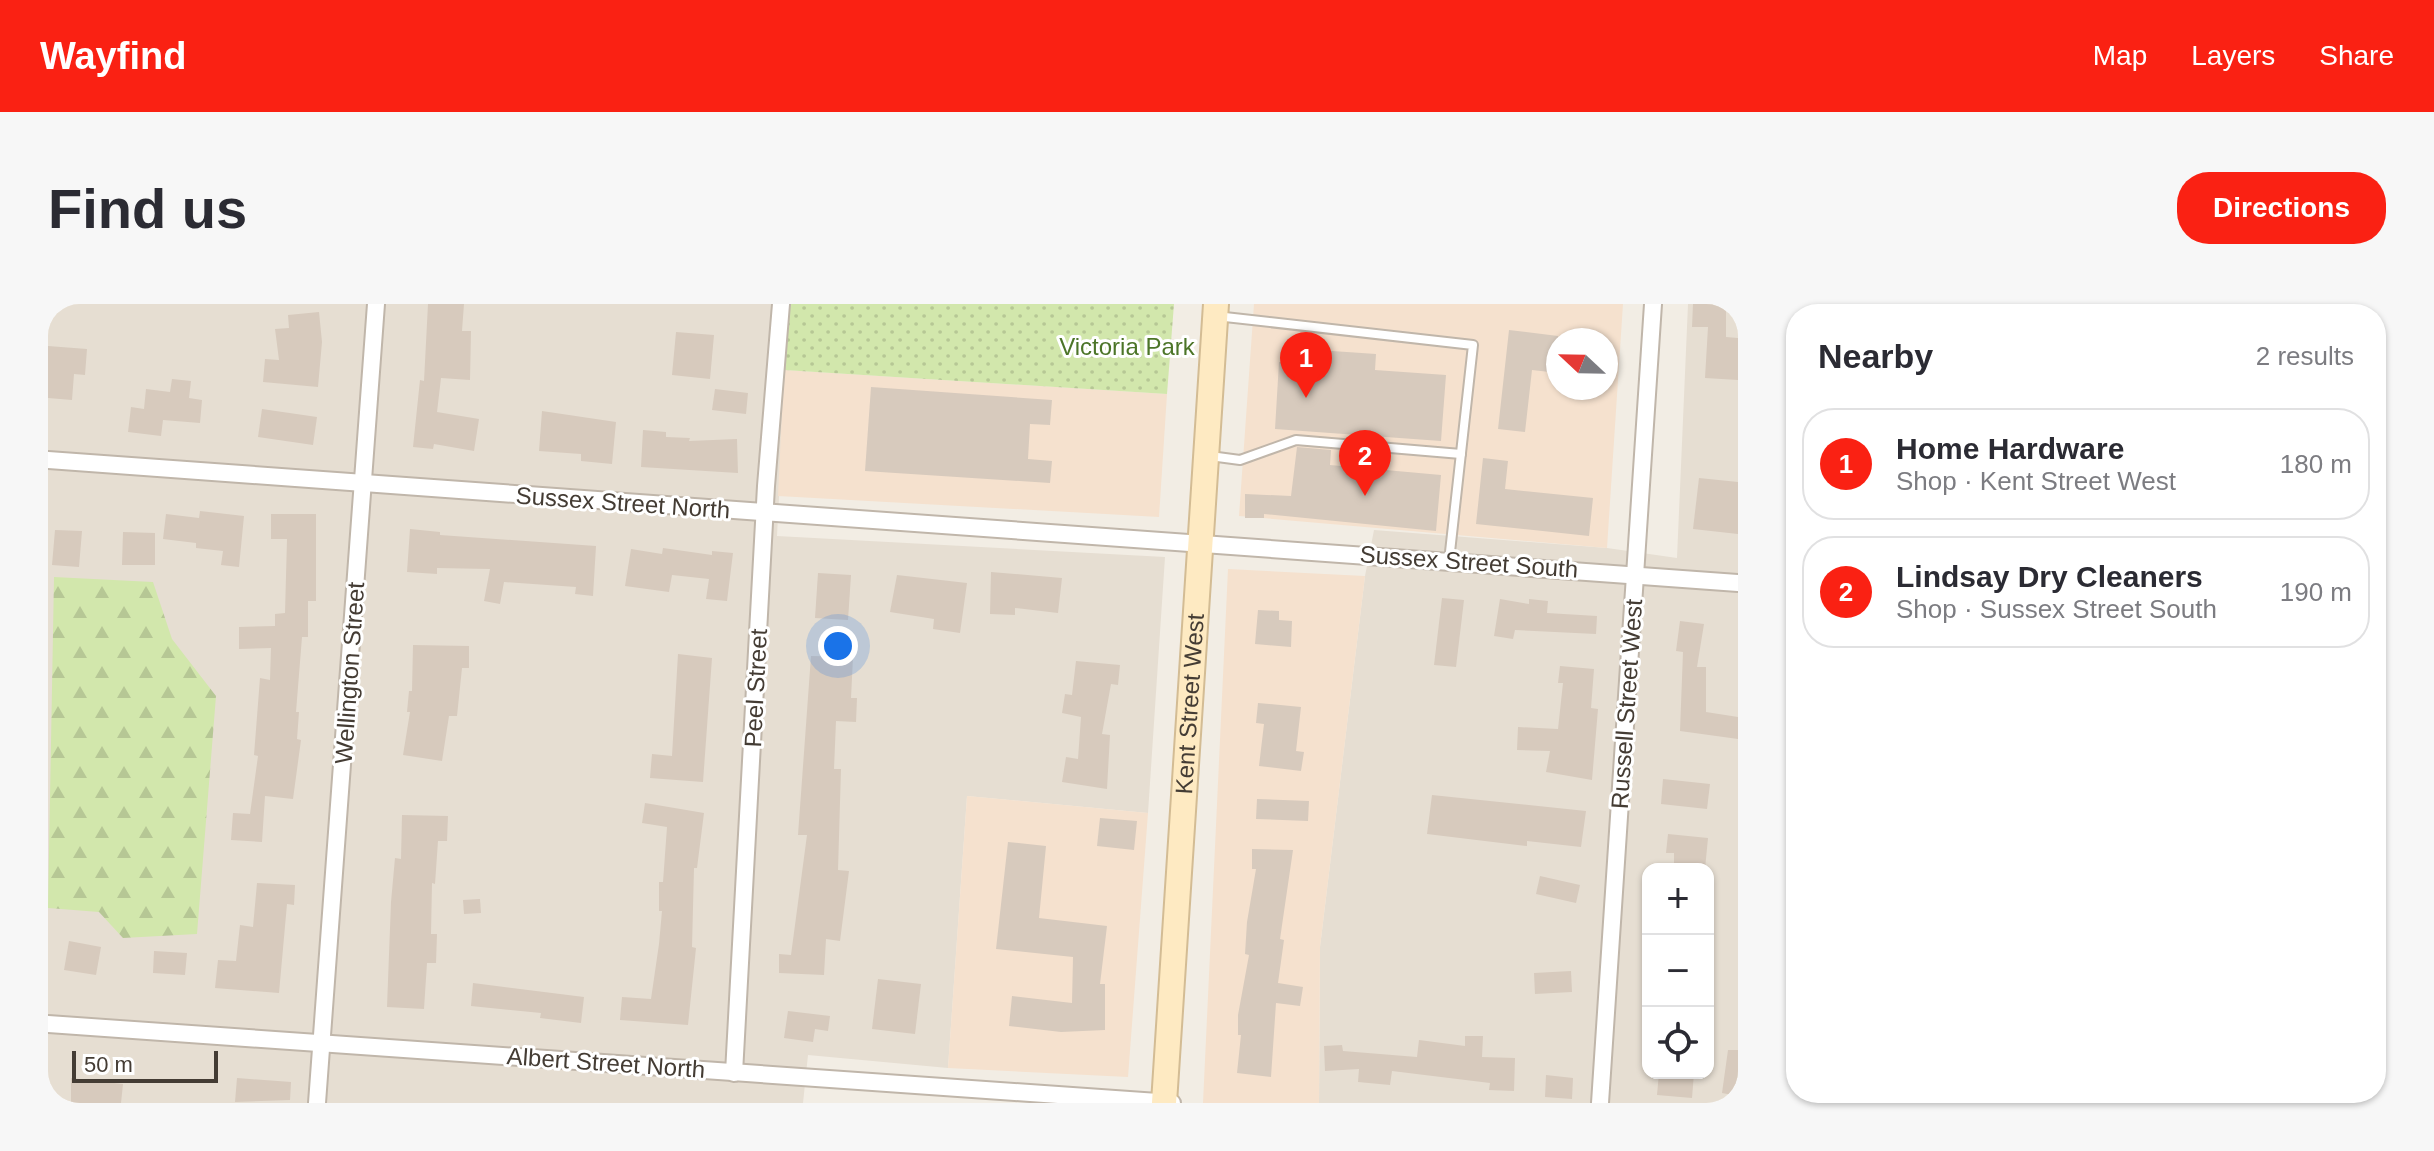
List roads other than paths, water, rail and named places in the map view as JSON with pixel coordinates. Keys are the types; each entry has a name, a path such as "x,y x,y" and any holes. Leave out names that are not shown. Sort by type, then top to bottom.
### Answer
{"main road":[{"name":"Kent Street West","path":"1164,1103 1216,310"}],"street":[{"name":"Wellington Street","path":"317,1103 376,304"},
{"name":"Peel Street","path":"734,1073 765,513 781,304"},
{"name":"Russell Street West","path":"1600,1103 1653,304"},
{"name":"Sussex Street North","path":"48,460 365,485 1199,541"},
{"name":"Sussex Street South","path":"1199,541 1738,583"},
{"name":"Albert Street North","path":"48,1024 1173,1103"}],"lane":[{"path":"1216,310 1473,345 1449,561"},
{"path":"1205,456 1240,460 1296,440 1461,454"}],"place":[{"name":"Home Hardware","path":"1306,398"},
{"name":"Lindsay Dry Cleaners","path":"1365,496"}],"park label":[{"name":"Victoria Park","path":"1127,347"}]}
